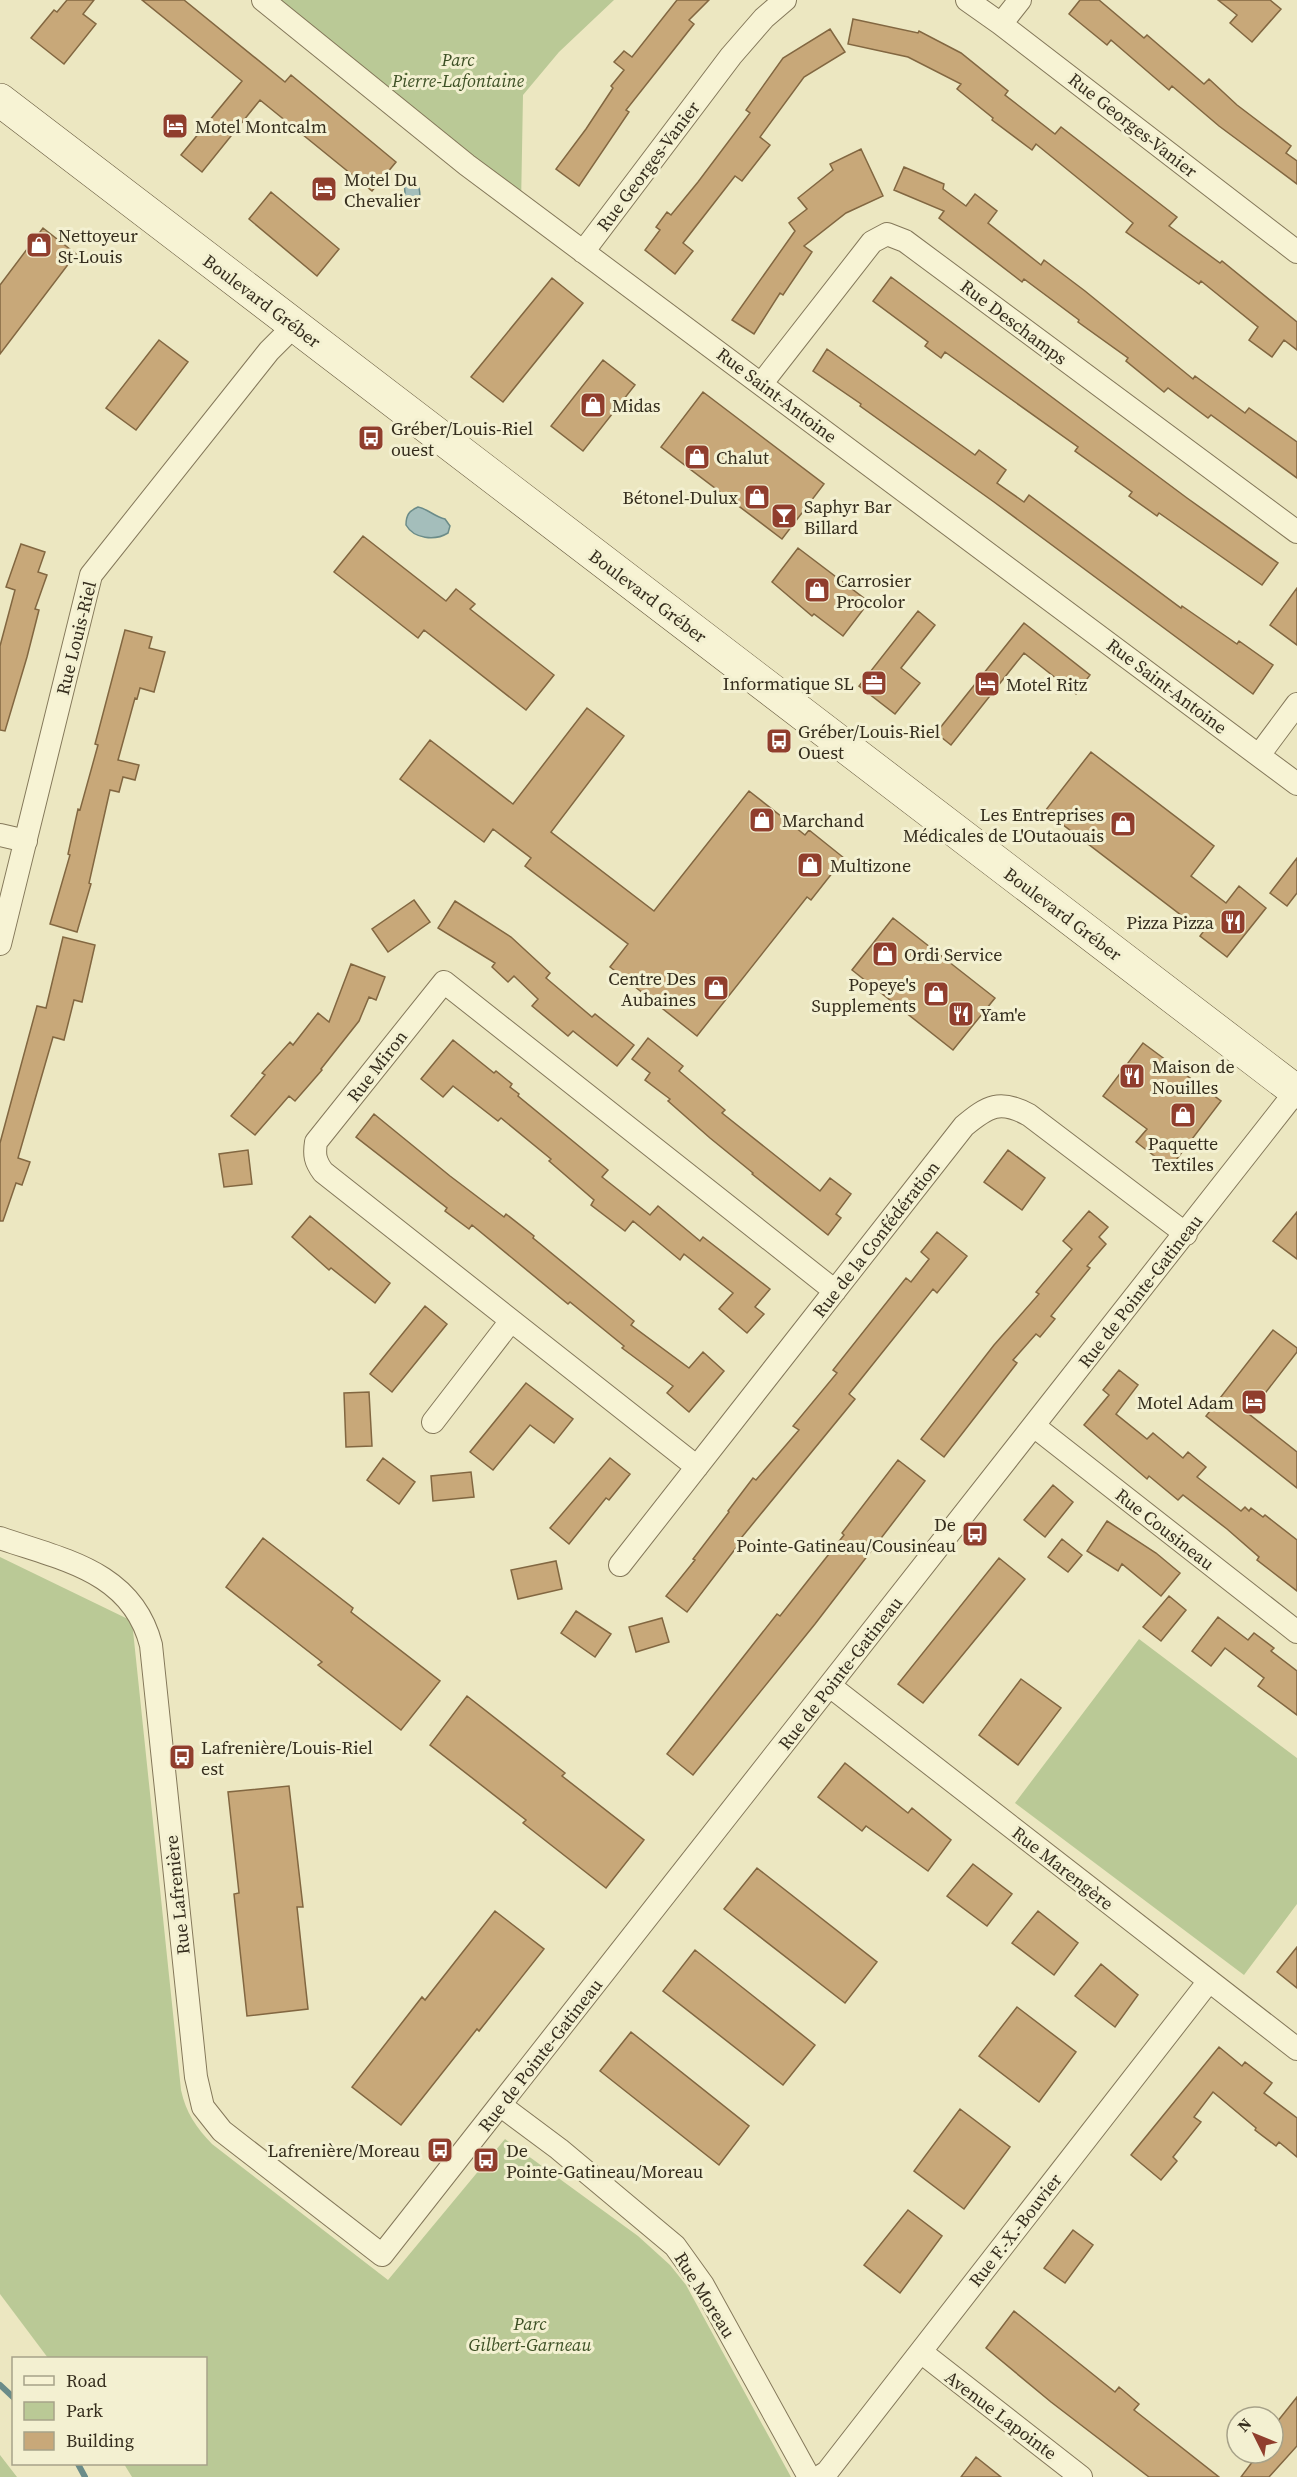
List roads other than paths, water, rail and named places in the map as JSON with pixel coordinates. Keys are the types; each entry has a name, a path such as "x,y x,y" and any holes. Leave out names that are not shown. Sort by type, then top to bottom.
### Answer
{"main road":[{"name":"Boulevard Gréber","path":"0,100 1297,1091"}],"street":[{"name":"Rue Saint-Antoine","path":"263,0 467,165 1297,784"},
{"name":"Rue Georges-Vanier","path":"583,252 731,56 764,18 785,0"},
{"name":"Rue Georges-Vanier","path":"967,0 1002,24 1297,252"},
{"path":"1002,24 1020,0"},
{"name":"Rue Deschamps","path":"762,384 872,242 887,234 905,241 1297,532"},
{"name":"Rue Louis-Riel","path":"0,944 91,575 269,351 294,326"},
{"path":"1259,755 1297,704"},
{"path":"0,835 26,841"},
{"name":"Rue Miron","path":"697,1467 510,1322 323,1172 314,1154 316,1142 444,982 836,1291"},
{"name":"Rue de Pointe-Gatineau","path":"382,2255 1297,1091"},
{"name":"Rue de la Confédération","path":"620,1565 964,1126 981,1112 996,1106 1014,1107 1029,1115 1186,1234"},
{"path":"433,1422 510,1322"},
{"name":"Rue Cousineau","path":"1034,1426 1297,1632"},
{"name":"Rue Lafrenière","path":"0,1538 75,1564 106,1580 130,1599 147,1627 151,1645 196,2077 204,2108 222,2131 382,2255"},
{"name":"Rue Marengère","path":"830,1686 1297,2049"},
{"name":"Rue F.-X.-Bouvier","path":"819,2477 827,2472 1209,1981"},
{"name":"Rue Moreau","path":"500,2105 559,2149 675,2246 703,2285 809,2477"},
{"name":"Avenue Lapointe","path":"921,2352 1081,2477"}],"water":[{"path":"411,177 418,185 420,196 419,204 412,208 402,206 400,200 405,193 404,180"},
{"path":"418,507 445,519 450,526 448,533 431,538 419,536 410,530 406,525 407,516"}],"waterway":[{"path":"0,2385 12,2396"},
{"path":"79,2465 85,2477"}],"place":[{"name":"Motel Montcalm","path":"175,126"},
{"name":"Motel Du Chevalier","path":"324,189"},
{"name":"Nettoyeur St-Louis","path":"39,245"},
{"name":"Midas","path":"593,405"},
{"name":"Gréber/Louis-Riel ouest","path":"371,438"},
{"name":"Chalut","path":"697,457"},
{"name":"Bétonel-Dulux","path":"757,497"},
{"name":"Saphyr Bar Billard","path":"784,516"},
{"name":"Carrosier Procolor","path":"817,590"},
{"name":"Informatique SL","path":"874,683"},
{"name":"Motel Ritz","path":"987,684"},
{"name":"Gréber/Louis-Riel Ouest","path":"779,741"},
{"name":"Marchand","path":"762,820"},
{"name":"Les Entreprises Médicales de L'Outaouais","path":"1123,824"},
{"name":"Multizone","path":"810,865"},
{"name":"Pizza Pizza","path":"1233,922"},
{"name":"Ordi Service","path":"885,954"},
{"name":"Centre Des Aubaines","path":"716,988"},
{"name":"Popeye's Supplements","path":"936,994"},
{"name":"Yam'e","path":"961,1014"},
{"name":"Maison de Nouilles","path":"1132,1076"},
{"name":"Paquette Textiles","path":"1183,1115"},
{"name":"Motel Adam","path":"1254,1402"},
{"name":"De Pointe-Gatineau/Cousineau","path":"975,1534"},
{"name":"Lafrenière/Louis-Riel est","path":"182,1757"},
{"name":"Lafrenière/Moreau","path":"440,2150"},
{"name":"De Pointe-Gatineau/Moreau","path":"486,2160"}],"park label":[{"name":"Parc Pierre-Lafontaine","path":"458,69"},
{"name":"Parc Gilbert-Garneau","path":"530,2333"}]}
